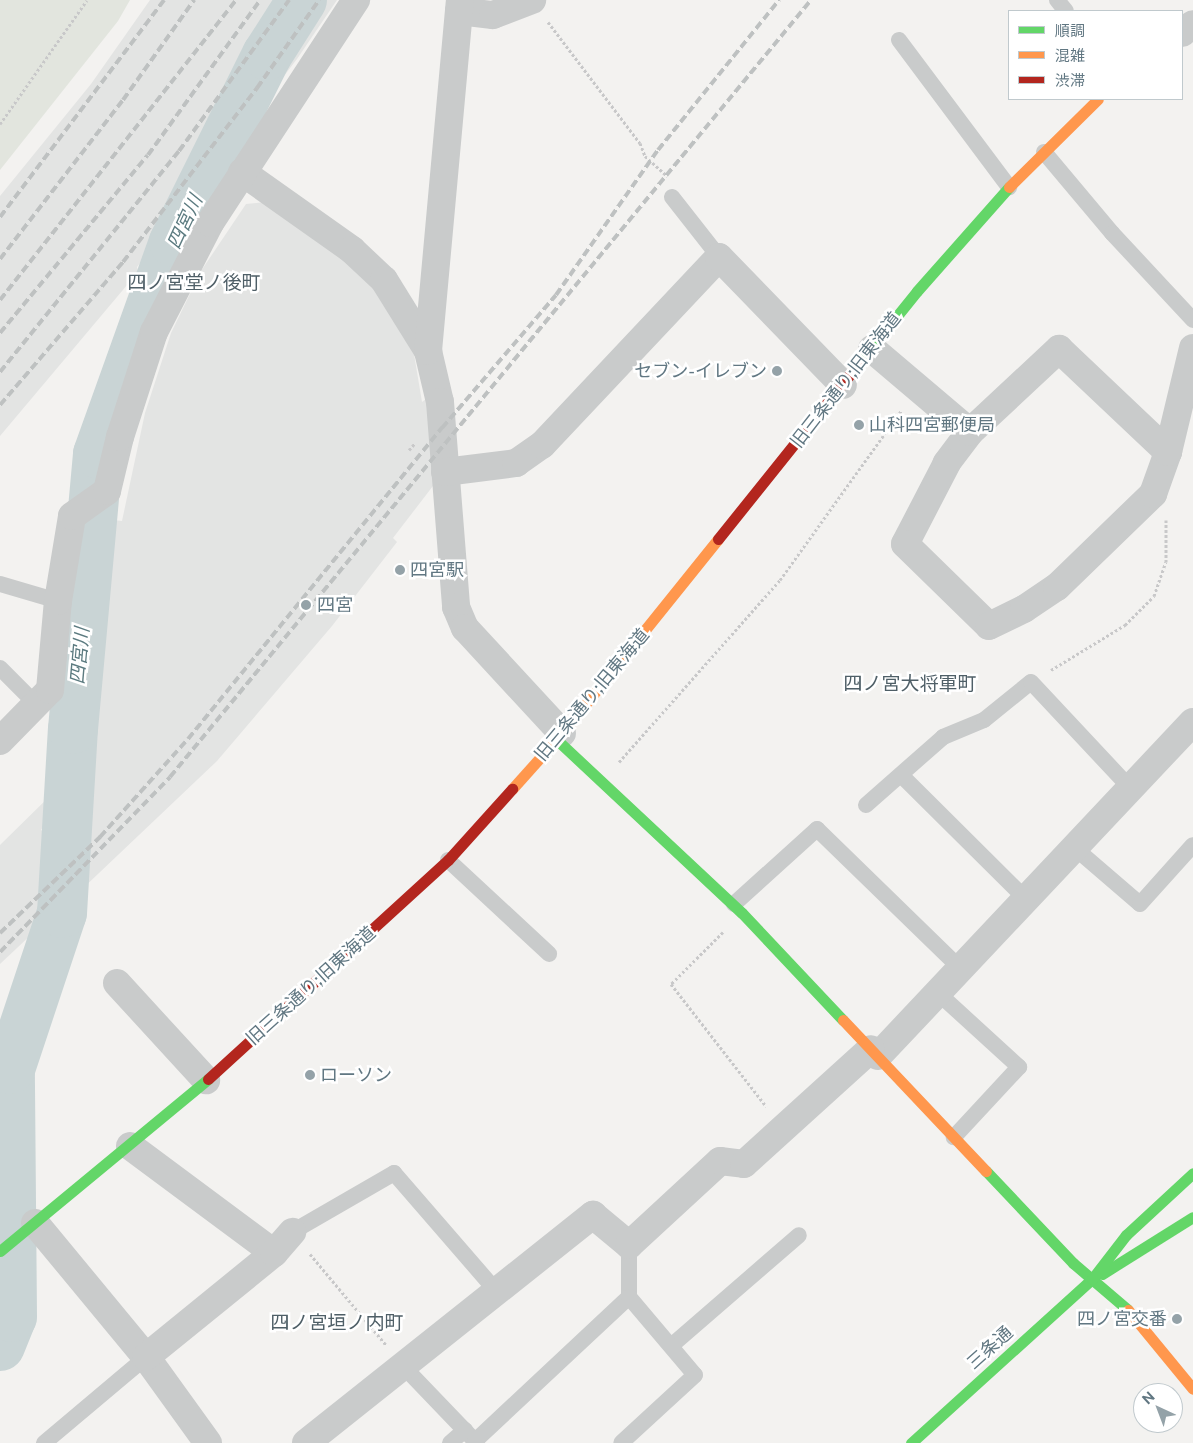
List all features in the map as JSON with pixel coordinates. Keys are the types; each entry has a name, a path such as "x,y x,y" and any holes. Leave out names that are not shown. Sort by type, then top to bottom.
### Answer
{"street":[{"path":"0,741 50,690 58,601 72,516 108,491 120,437 154,332 210,223 356,0"},
{"path":"532,0 494,14 459,6 428,351 440,402 456,608 465,628 602,782 738,909 954,1137 1092,1279 1126,1308 1193,1390"},
{"name":"旧三条通り;旧東海道","path":"0,1251 130,1146 206,1080 448,860 560,737 917,291 1009,187 1097,100"},
{"path":"242,172 352,250 384,280 428,351"},
{"path":"445,472 516,463 542,445 720,257 843,385"},
{"path":"1168,452 1059,349 970,432 948,463 905,544 989,626 1024,609 1057,587 1153,494 1168,452 1193,348"},
{"path":"872,349 970,432"},
{"path":"306,1443 498,1293 593,1215 629,1245 720,1161 744,1164 874,1053 938,993 1076,849 1193,722"},
{"path":"117,983 206,1080"},
{"path":"130,1146 274,1253"},
{"name":"三条通","path":"911,1443 1092,1279 1126,1236 1193,1173"},
{"name":"三条通","path":"1092,1279 1141,1252 1161,1235 1192,1218"},
{"path":"29,1227 146,1357 208,1443"},
{"path":"146,1357 274,1253 292,1232"}],"lane":[{"path":"1057,0 1065,10"},
{"path":"899,40 1009,187"},
{"path":"1044,152 1112,233 1193,320"},
{"path":"672,197 720,257"},
{"path":"0,584 58,601"},
{"path":"0,668 36,704"},
{"path":"866,805 943,737 984,720 1031,682 1131,789"},
{"path":"901,775 1027,900"},
{"path":"738,909 817,829 961,968"},
{"path":"1076,849 1140,904 1193,845"},
{"path":"448,860 549,954"},
{"path":"938,993 1019,1067 954,1137"},
{"path":"292,1232 394,1173 498,1293"},
{"path":"671,1346 799,1235"},
{"path":"621,1443 696,1375 629,1297 629,1245"},
{"path":"450,1443 473,1438 629,1297"},
{"path":"44,1443 146,1357"},
{"path":"404,1367 473,1438"}],"path":[{"path":"0,124 87,0"},
{"path":"532,0 640,143 644,156 675,184 670,192 672,197"},
{"path":"602,782 780,580 918,388"},
{"path":"1031,682 1124,625 1154,596 1166,562 1168,536 1164,489 1158,479"},
{"path":"738,909 671,984 784,1128"},
{"path":"292,1232 404,1367"}],"shaded area":[{"path":"0,0 130,0 118,21 0,170"},
{"path":"150,0 337,0 297,59 137,267 138,272 0,436 0,196 91,84"},
{"path":"265,202 375,280 413,348 422,402 430,396 436,482 393,538 397,542 332,626 217,761 79,892 78,834 90,747 104,519 122,521 145,413 171,333 201,271 246,204"},
{"path":"55,791 62,796 41,830 57,841 51,916 0,964 0,845"}],"waterway":[{"name":"四宮川","path":"0,1346 12,1317 10,1069 62,913 73,729 98,454 174,242 267,55 302,0"}],"railway":[{"path":"0,217 164,0"},
{"path":"0,259 123,100 194,0"},
{"path":"0,300 236,0"},
{"path":"0,333 148,155 260,0"},
{"path":"0,372 179,151 289,0"},
{"path":"0,405 123,262 257,88 319,0"},
{"path":"0,933 100,837 188,739 442,428 556,295 658,150 779,0"},
{"path":"0,952 170,777 811,0"}],"traffic: fast":[{"path":"859,363 917,291 1009,187"},
{"path":"557,740 742,913 843,1020"},
{"path":"0,1251 208,1079"},
{"path":"986,1171 1073,1263 1128,1310"},
{"path":"911,1443 1092,1279 1126,1235 1193,1173"},
{"path":"1102,1274 1193,1217"}],"traffic: slow":[{"path":"1009,187 1097,100"},
{"path":"512,789 562,733 718,539"},
{"path":"843,1020 986,1171"},
{"path":"1128,1310 1193,1389"}],"traffic: jam":[{"path":"718,539 859,363"},
{"path":"208,1079 448,860 512,789"}],"place":[{"name":"セブン-イレブン","path":"777,371"},
{"name":"山科四宮郵便局","path":"859,425"},
{"name":"四宮駅","path":"400,570"},
{"name":"四宮","path":"306,605"},
{"name":"ローソン","path":"310,1075"},
{"name":"四ノ宮交番","path":"1177,1319"}],"district":[{"name":"四ノ宮堂ノ後町","path":"194,283"},
{"name":"四ノ宮大将軍町","path":"910,684"},
{"name":"四ノ宮垣ノ内町","path":"337,1323"}]}
